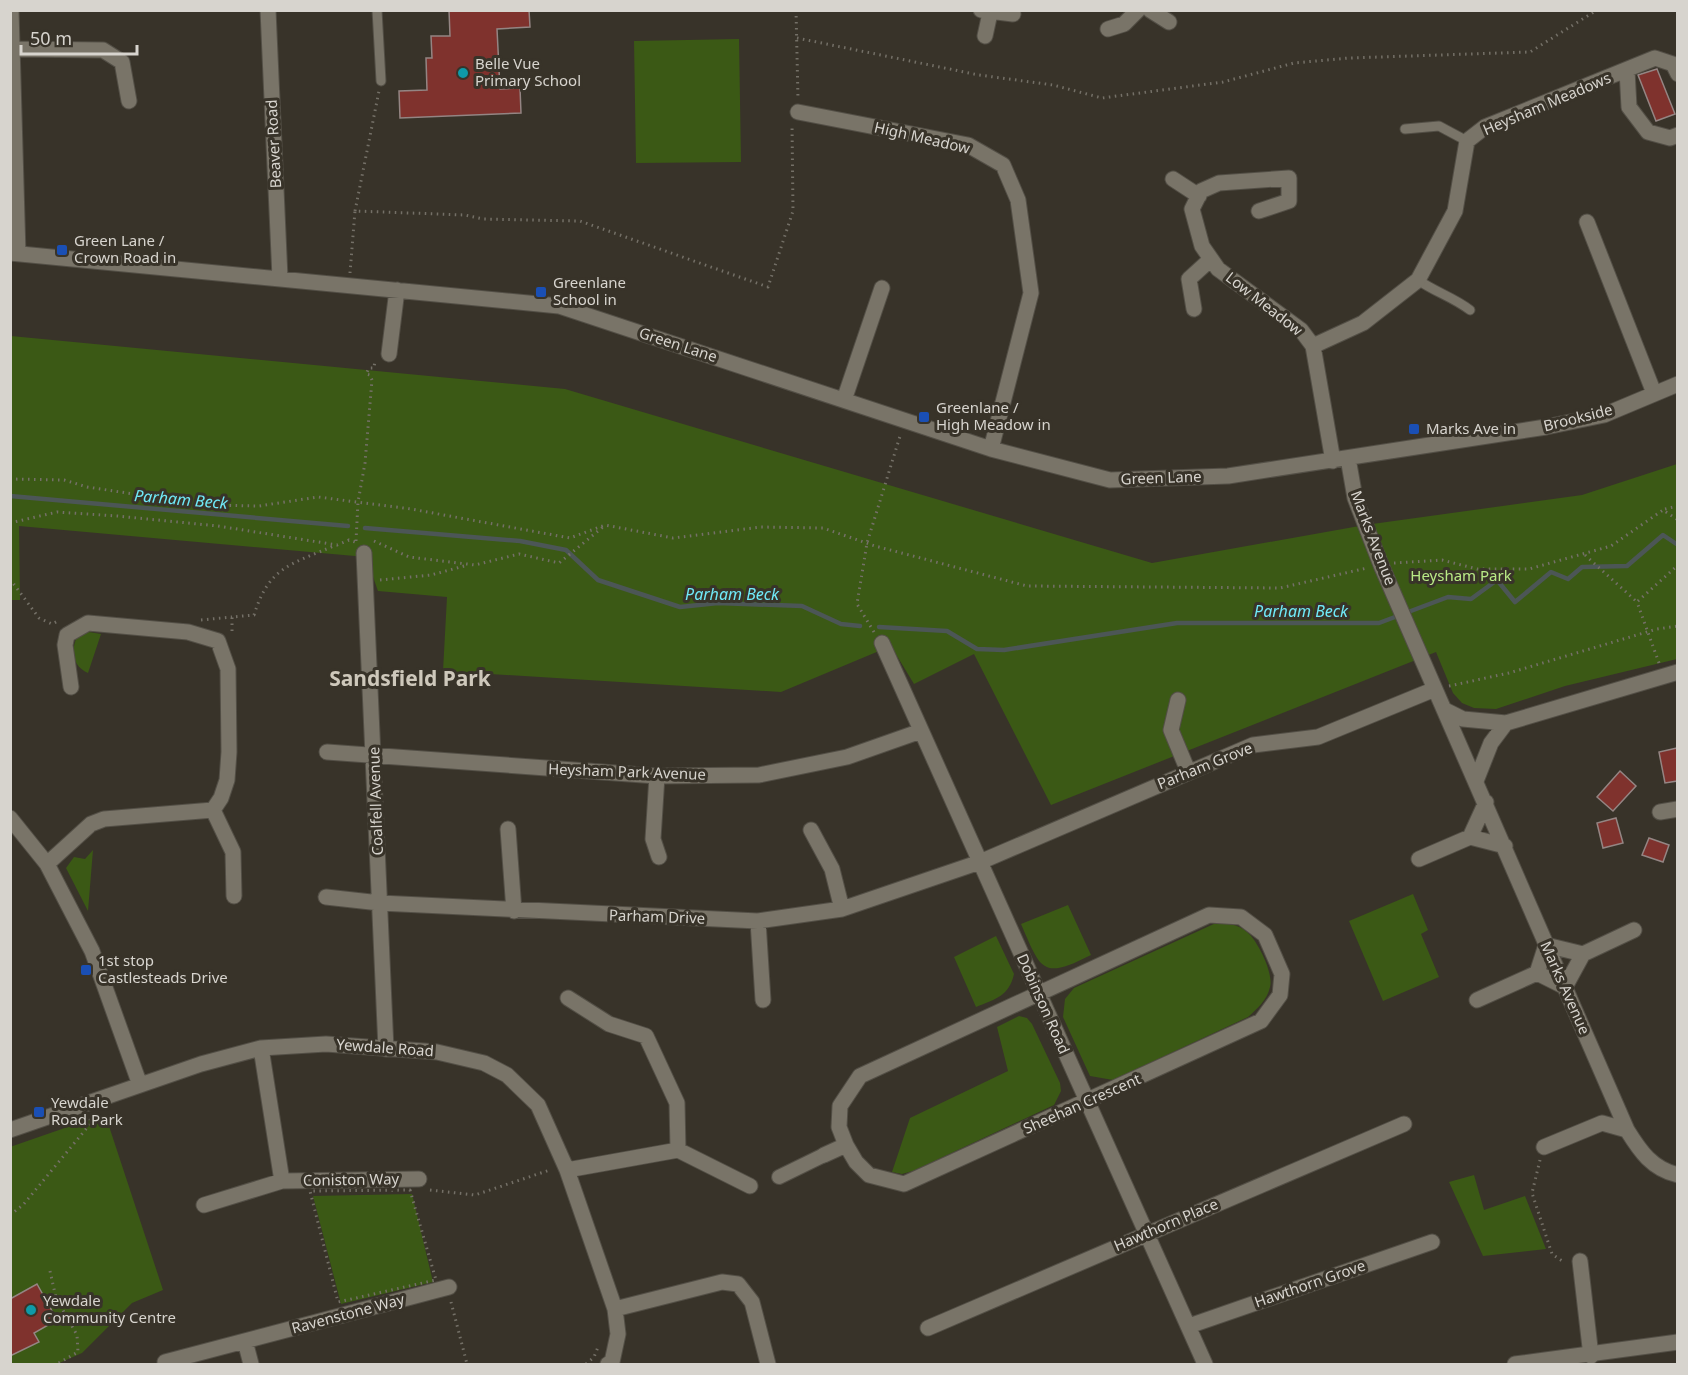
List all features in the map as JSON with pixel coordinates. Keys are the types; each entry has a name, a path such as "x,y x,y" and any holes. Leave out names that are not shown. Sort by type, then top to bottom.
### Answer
{"street":[{"path":"11,10 14,253"},
{"name":"Beaver Road","path":"268,10 280,278"},
{"path":"1108,29 1124,24 1138,10"},
{"path":"1150,10 1168,22"},
{"path":"985,36 985,11 1013,14"},
{"path":"12,49 103,50 122,62 129,101"},
{"name":"Heysham Meadows","path":"1467,141 1485,127 1655,58 1673,64 1677,74"},
{"name":"Heysham Meadows","path":"1628,70 1629,107 1648,132 1670,138 1677,135"},
{"name":"High Meadow","path":"798,112 968,145 1003,165 1018,200 1031,293 991,449"},
{"path":"1313,346 1363,322 1418,280 1455,211 1462,159 1467,141"},
{"path":"1173,179 1199,196 1201,190 1220,183 1289,178 1289,201 1259,211"},
{"name":"Low Meadow","path":"1199,196 1192,209 1202,246 1218,269 1301,330 1313,346 1340,459"},
{"path":"1587,222 1654,393"},
{"name":"Green Lane","path":"14,253 559,306 991,449 1110,480 1228,476 1340,459"},
{"path":"1194,309 1189,279 1211,259"},
{"path":"844,400 882,288"},
{"path":"382,355 397,290"},
{"name":"Brookside","path":"1340,459 1557,425 1604,415 1677,384"},
{"name":"Marks Avenue","path":"1340,459 1381,565 1628,1130 1642,1153 1664,1172 1677,1175"},
{"name":"Coalfell Avenue","path":"360,548 368,582 386,1049"},
{"path":"71,687 65,645 67,635 88,623 188,632 218,641 228,669 229,752 227,780 221,798 213,810"},
{"name":"Dobinson Road","path":"882,643 1205,1365"},
{"path":"1445,710 1463,719 1506,723 1670,674"},
{"name":"Parham Grove","path":"980,862 1253,745 1318,737 1436,689"},
{"path":"1178,700 1171,730 1188,771"},
{"path":"1476,781 1491,743 1506,723"},
{"name":"Heysham Park Avenue","path":"327,752 657,776 759,775 847,758 921,731"},
{"path":"657,776 653,839 659,857"},
{"path":"1470,837 1486,802"},
{"path":"1660,812 1677,809"},
{"path":"47,864 91,824 104,819 213,810"},
{"path":"213,810 233,852 234,896"},
{"path":"10,818 47,864 92,951 140,1085"},
{"path":"508,829 514,911"},
{"path":"811,830 832,869 842,909"},
{"path":"1419,859 1470,837 1505,846"},
{"name":"Parham Drive","path":"326,897 380,903 514,911 758,921 842,909 980,862"},
{"name":"Sheehan Crescent","path":"1209,915 1241,917 1265,935 1282,974 1280,995 1261,1021 1086,1102 904,1184 869,1175 856,1162 839,1127 840,1106 860,1076 1209,915"},
{"path":"758,921 763,1000"},
{"path":"1537,973 1565,987 1583,954 1634,930"},
{"path":"1477,1000 1537,973 1546,945 1583,954"},
{"path":"568,998 609,1024 646,1036 677,1103 678,1150"},
{"name":"Yewdale Road","path":"10,1130 201,1064 261,1048 326,1044 464,1056 484,1063 507,1075 538,1106 567,1170 615,1309 618,1334 611,1364"},
{"name":"Coniston Way","path":"261,1048 282,1181"},
{"path":"1602,1123 1613,1098"},
{"path":"1544,1147 1602,1123 1628,1130"},
{"name":"Hawthorn Place","path":"928,1328 1404,1124"},
{"path":"779,1177 846,1145"},
{"path":"567,1170 678,1150 750,1186"},
{"name":"Coniston Way","path":"204,1206 282,1181 414,1185"},
{"name":"Hawthorn Grove","path":"1189,1326 1432,1242"},
{"path":"1580,1260 1591,1356"},
{"path":"615,1309 722,1282 738,1284 752,1302 768,1365"},
{"name":"Ravenstone Way","path":"165,1362 450,1293"},
{"path":"245,1341 252,1365"},
{"path":"1515,1365 1677,1342"}],"lane":[{"path":"377,10 381,81"},
{"path":"1405,129 1439,126 1467,141"},
{"path":"1418,280 1433,290 1453,297 1470,310"}],"path":[{"path":"355,211 465,215 483,219 580,221 768,287 793,211 792,121 798,112 796,10"},
{"path":"796,38 979,75 1053,85 1102,98 1223,82 1294,63 1349,58 1530,52 1597,10"},
{"path":"350,273 355,211 381,81"},
{"path":"358,502 365,463 372,380 370,375 366,374 369,368 374,368 382,355"},
{"path":"882,643 860,614 856,604 867,543 905,420"},
{"path":"10,479 64,480 87,487 208,505 259,506 318,497 411,509 570,538 605,525 673,538 761,527 823,528 867,543 1027,586 1280,588 1381,565 1417,560 1442,560 1477,568 1529,569 1611,546 1664,510 1677,506"},
{"path":"1664,510 1677,520"},
{"path":"10,523 57,512 97,514 218,526 337,544"},
{"path":"368,582 431,575 469,564 519,554 558,563 605,525"},
{"path":"356,533 409,557 469,564"},
{"path":"232,631 232,617 254,615 270,580 281,568 349,540 360,548"},
{"path":"1584,555 1637,602 1648,632 1670,674"},
{"path":"1637,602 1677,565"},
{"path":"10,579 39,618"},
{"path":"1436,689 1509,673 1648,632 1677,626"},
{"path":"10,1215 23,1205 91,1123 89,1118"},
{"path":"1544,1147 1532,1193 1552,1254 1566,1263 1580,1260"},
{"path":"414,1185 436,1280 338,1302 310,1191 414,1185 474,1195 550,1169 553,1179"},
{"path":"50,1271 56,1298 77,1335 78,1343 77,1354 57,1365"},
{"path":"450,1293 467,1365"},
{"path":"586,1365 594,1357 602,1339"}],"green space":[{"path":"739,39 741,162 636,163 634,41"},
{"name":"Heysham Park","path":"11,336 565,389 1152,563 1365,525 1582,495 1677,464 1677,659 1565,686 1496,709 1474,708 1462,703 1453,693 1436,652 1051,805 974,654 914,684 891,646 781,692 443,671 447,597 378,591 366,557 19,526 20,600 11,600"},
{"path":"89,632 101,634 88,673 79,667 73,653 77,637"},
{"path":"93,850 88,911 66,868 74,857 85,859"},
{"path":"1413,894 1428,930 1421,934 1439,977 1383,1001 1349,921"},
{"path":"1068,905 1091,955 1062,967 1045,966 1033,952 1021,924"},
{"path":"1216,923 1232,924 1244,929 1260,950 1271,981 1269,992 1262,1004 1248,1017 1113,1080 1090,1076 1063,1017 1065,999 1074,988"},
{"path":"996,936 1014,974 1009,987 1001,996 976,1007 954,957"},
{"path":"1019,1016 1027,1018 1032,1024 1060,1083 1061,1091 1054,1105 913,1171 902,1174 892,1172 910,1118 1008,1071 997,1027"},
{"path":"105,1114 163,1290 132,1303 82,1353 57,1364 11,1364 10,1147"},
{"path":"1474,1175 1484,1210 1525,1196 1546,1249 1483,1256 1449,1182"},
{"path":"412,1194 433,1282 341,1304 313,1196"}],"building":[{"name":"Belle Vue Primary School","path":"449,10 529,10 530,27 497,29 500,89 520,88 521,113 400,118 399,91 427,90 426,58 432,58 431,36 450,36"},
{"path":"1657,69 1675,114 1656,121 1638,75"},
{"path":"1677,748 1677,781 1665,783 1659,752"},
{"path":"1620,771 1636,786 1613,811 1597,797"},
{"path":"1616,818 1623,843 1603,848 1597,823"},
{"path":"1649,838 1669,845 1663,862 1642,855"},
{"name":"Yewdale Community Centre","path":"37,1284 57,1320 34,1333 39,1342 10,1356 10,1299"}],"waterway":[{"name":"Parham Beck","path":"10,496 348,526"},
{"name":"Parham Beck","path":"365,528 520,541 566,550 598,580 680,607 718,603 802,606 841,624 860,626"},
{"name":"Parham Beck","path":"879,627 947,631 977,649 1004,650 1177,623 1379,623 1448,597 1471,599 1497,580 1515,602 1551,572 1568,579 1582,567 1627,566 1663,535 1678,545"}],"place":[{"name":"Belle Vue Primary School","path":"463,73"},
{"name":"Green Lane / Crown Road in","path":"62,250"},
{"name":"Greenlane School in","path":"541,292"},
{"name":"Greenlane / High Meadow in","path":"924,417"},
{"name":"Marks Ave in","path":"1414,429"},
{"name":"1st stop Castlesteads Drive","path":"86,970"},
{"name":"Yewdale Road Park","path":"39,1112"},
{"name":"Yewdale Community Centre","path":"31,1310"}],"district":[{"name":"Sandsfield Park","path":"410,679"}]}
